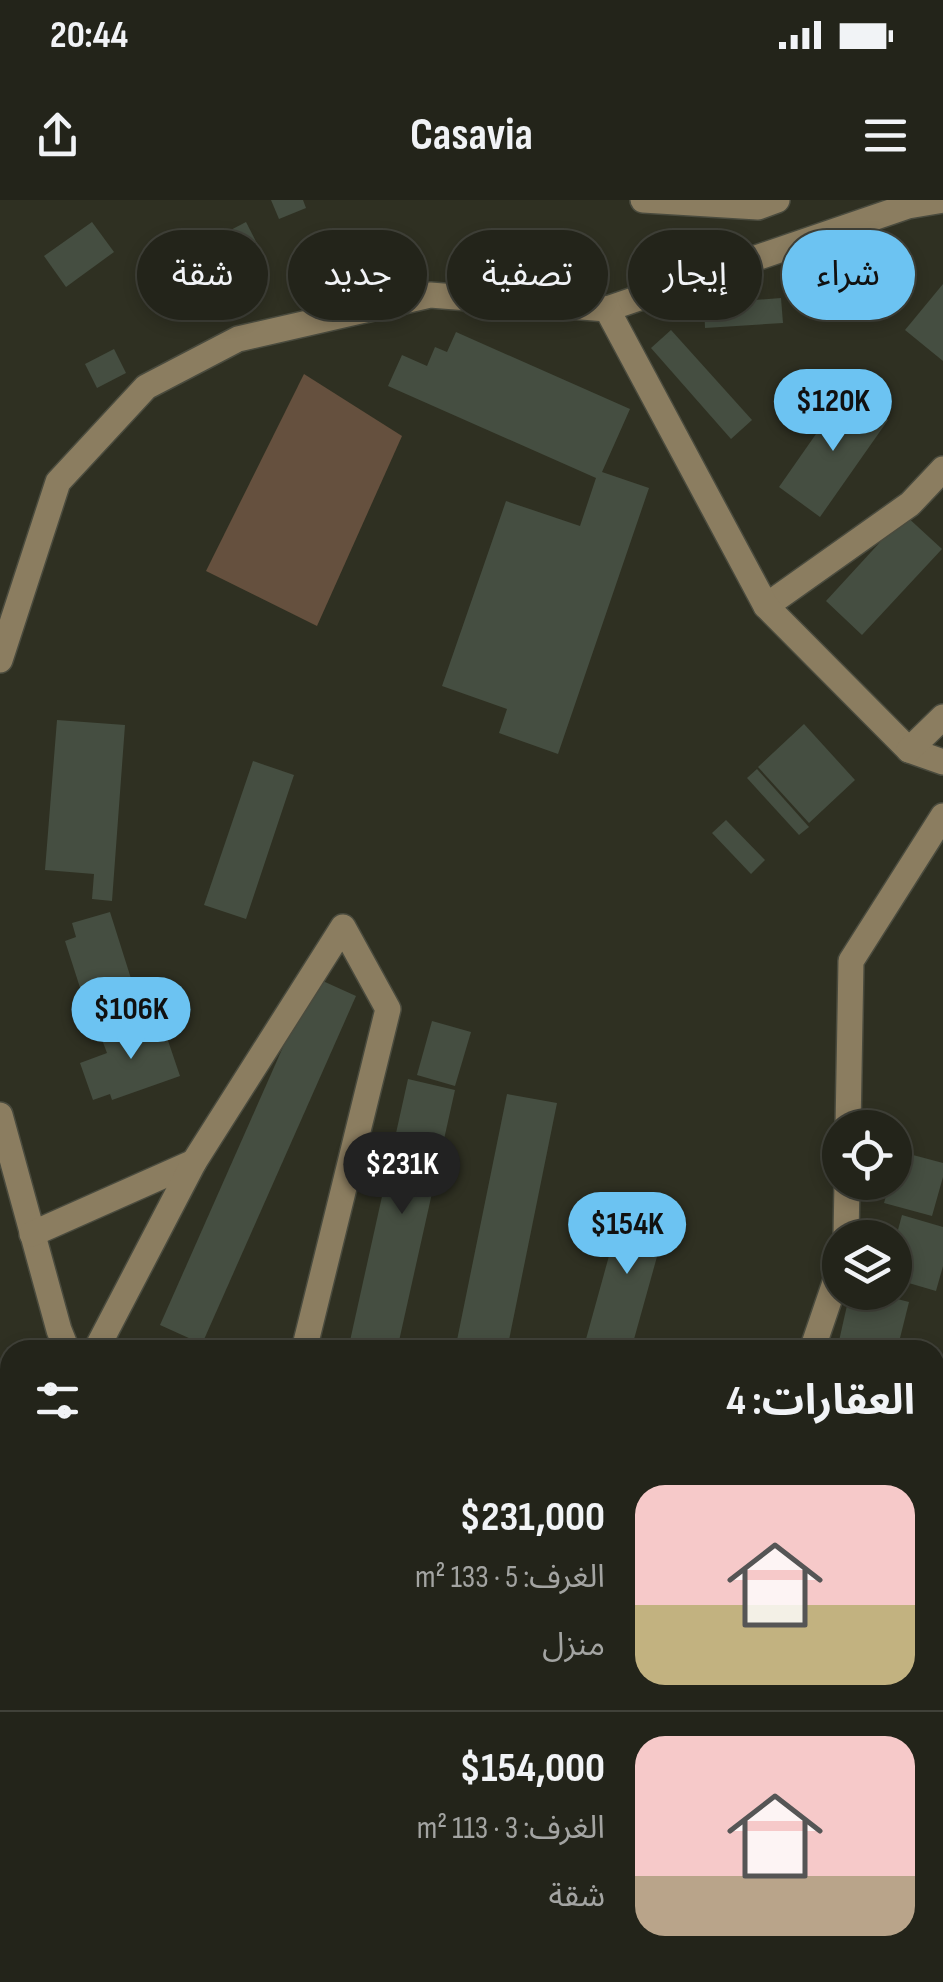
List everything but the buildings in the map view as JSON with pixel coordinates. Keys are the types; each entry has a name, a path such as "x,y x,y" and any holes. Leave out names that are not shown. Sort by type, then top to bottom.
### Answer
{"street":[{"path":"643,200 758,207 777,200"},
{"path":"608,309 908,206 943,200"},
{"path":"0,660 58,482 146,387 238,339 430,295 447,296"},
{"path":"608,311 766,606 909,750 943,762"},
{"path":"766,606 910,504 943,468"},
{"path":"909,750 943,717"},
{"path":"848,1110 852,961 943,816"},
{"path":"101,1340 194,1162 343,927 388,1009 306,1340"},
{"path":"0,1115 65,1340"},
{"path":"32,1234 194,1162"},
{"path":"815,1340 826,1310"}],"shaded area":[{"path":"304,374 402,436 317,626 206,571"}]}
